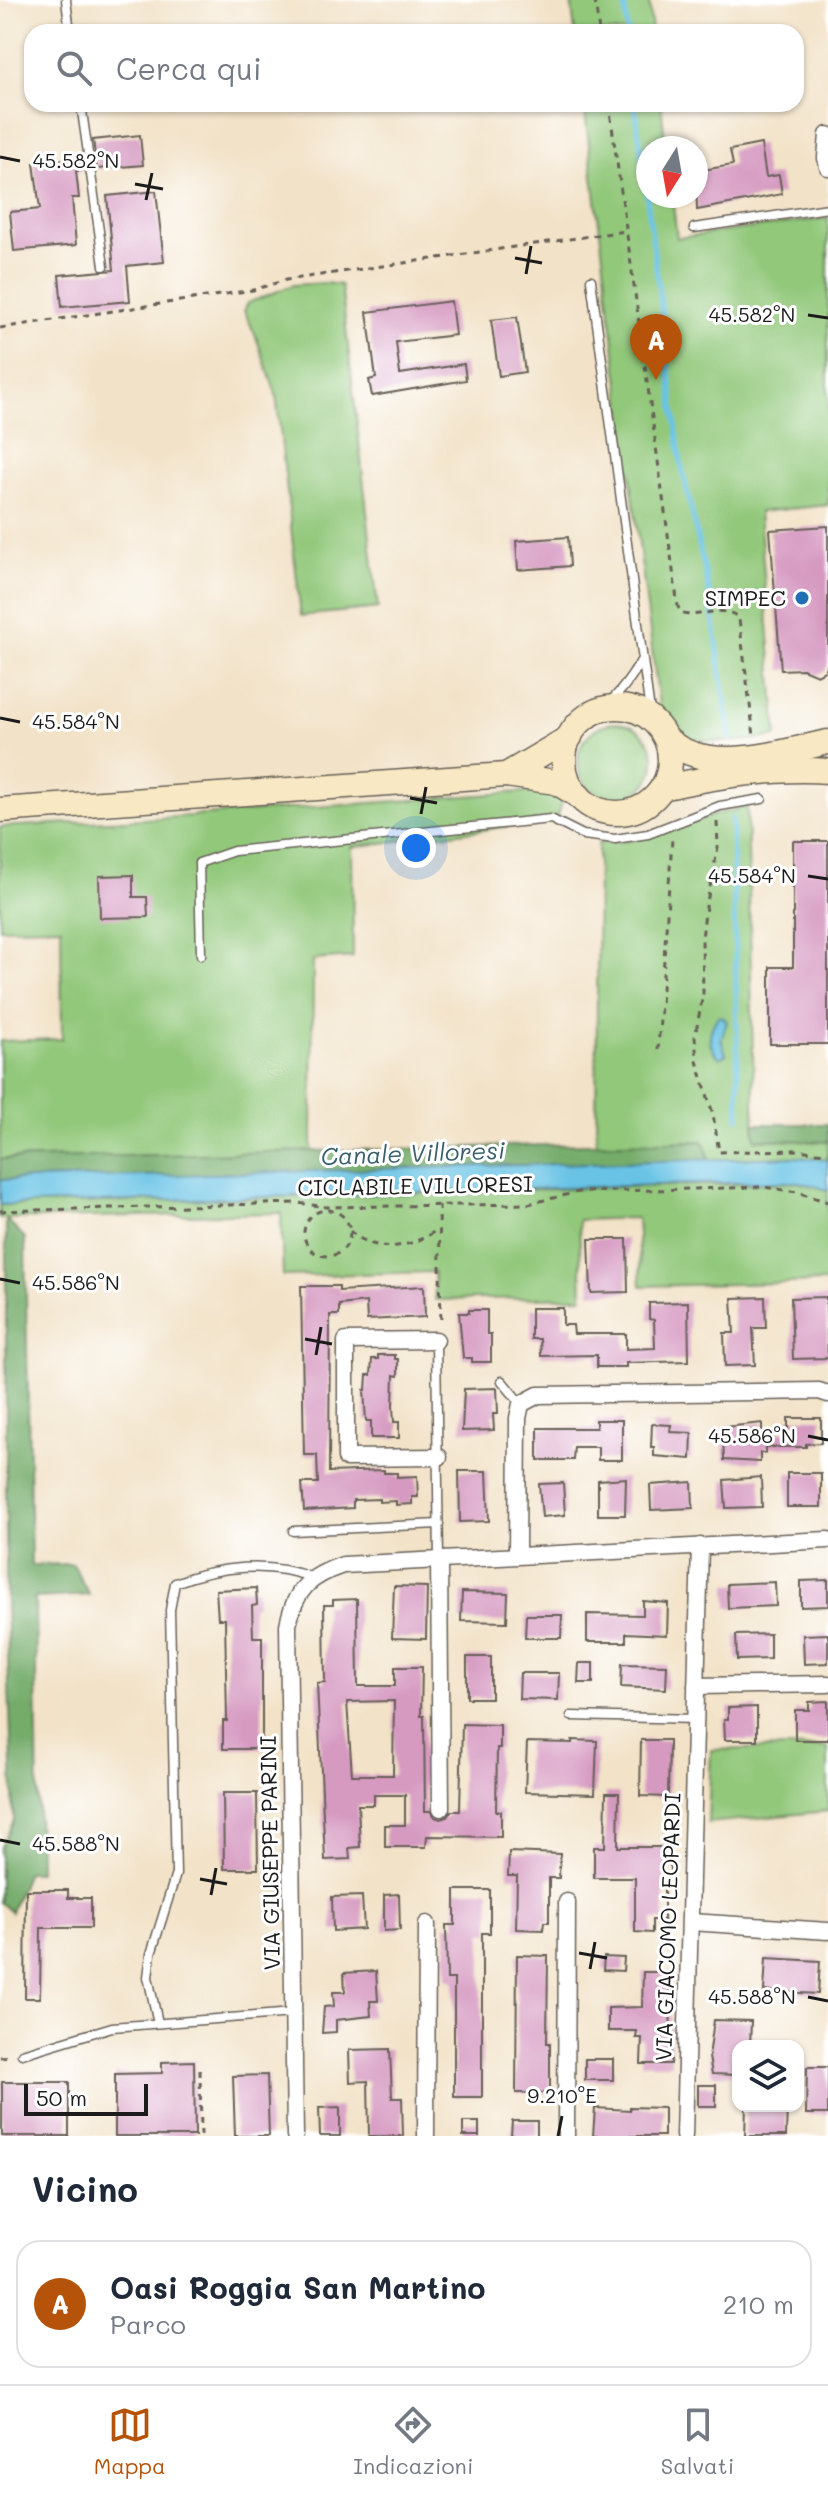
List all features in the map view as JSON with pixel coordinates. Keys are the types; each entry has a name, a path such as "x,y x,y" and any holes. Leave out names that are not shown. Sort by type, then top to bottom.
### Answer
{"main road":[{"path":"579,796 565,768 570,737 582,720 600,710 618,707 636,710 658,728 676,749 723,767 828,771"},
{"path":"0,810 506,775 556,782 604,811 623,812 649,802 662,788 670,763 658,728"},
{"path":"506,775 570,737"},
{"path":"662,788 758,756 828,742"}],"street":[{"path":"828,135 828,167"},
{"path":"436,1340 346,1341 346,1458 439,1457"},
{"path":"517,1555 518,1418 521,1404 538,1395 819,1391 828,1394"},
{"path":"314,1578 321,1572 343,1565 828,1540"},
{"name":"VIA GIACOMO LEOPARDI","path":"684,2136 700,1546"},
{"path":"439,1560 441,1808"},
{"name":"VIA GIUSEPPE PARINI","path":"295,2136 288,1625 299,1591 314,1578"},
{"path":"696,1686 828,1684"},
{"path":"566,2136 567,1902"},
{"path":"691,1922 828,1931"},
{"path":"426,2136 427,1924"}],"lane":[{"path":"66,0 69,24"},
{"path":"82,112 104,266"},
{"path":"694,228 828,208"},
{"path":"591,280 643,658 658,728"},
{"path":"600,710 614,700 631,680 643,658"},
{"path":"201,955 199,863 234,851 551,819 583,835 615,839 648,834 720,806 762,799"},
{"path":"436,1340 439,1560"},
{"path":"502,1381 521,1404"},
{"path":"293,1531 439,1524"},
{"path":"158,2023 148,1977 151,1954 176,1874 170,1610 175,1583 211,1571 292,1570 314,1578"},
{"path":"571,1716 696,1719"},
{"path":"22,2054 112,2027 295,2013"}],"path":[{"path":"595,0 598,24"},
{"path":"610,112 678,607 683,614 691,616 726,611 734,613 739,619 752,731 757,744"},
{"path":"0,328 253,290 286,280 625,231"},
{"path":"720,806 717,859 705,912 703,994 695,1037 697,1061 713,1114 719,1152 794,1150 828,1153"},
{"path":"658,1050 673,823"},
{"name":"CICLABILE VILLORESI","path":"0,1211 298,1203 326,1207 528,1204 578,1192 764,1187 797,1192 828,1202"},
{"path":"436,1340 441,1332 439,1205"},
{"path":"350,1231 344,1249 327,1256 310,1249 305,1240 307,1222 322,1211 340,1215 350,1231 367,1242 391,1248 419,1241 439,1228"},
{"path":"200,2070 201,2136"}],"green space":[{"path":"571,0 649,0 651,24 574,24"},
{"path":"585,112 662,112 665,136 636,136 636,208 673,208 677,238 828,218 828,505 759,512 777,736 709,741 682,734 660,712"},
{"path":"293,285 341,285 378,608 301,616 276,394 244,311 248,303"},
{"path":"616,723 631,726 643,734 651,746 654,761 651,776 643,788 631,796 616,799 601,796 589,788 581,776 578,761 581,746 589,734 601,726"},
{"path":"555,791 562,803 557,818 549,821 352,847 353,957 313,960 312,1152 0,1159 0,1041 62,1039 61,927 0,928 0,827"},
{"path":"747,807 755,1139 828,1142 828,1160 795,1157 710,1160 703,1141 596,1145 598,843 636,839"},
{"path":"754,1124 828,1124 828,1142 755,1139"},
{"path":"703,1141 710,1160 0,1180 0,1159"},
{"path":"800,1182 828,1190 828,1282 641,1286 637,1218 579,1220 582,1297 435,1300 434,1272 283,1276 281,1213 0,1219 0,1205"},
{"path":"6,1219 25,1238 31,1565 73,1564 89,1595 35,1598 39,1872 27,1872 11,1912 0,1902 0,1849 14,1820 6,1605"},
{"path":"828,1747 828,1811 708,1823 711,1750"}],"water":[{"path":"718,1016 727,1022 721,1039 726,1054 720,1058 712,1048 710,1038"},
{"path":"795,1157 828,1160 828,1190 800,1182 762,1182 0,1205 0,1180"}],"building":[{"path":"140,135 143,165 97,169 93,140"},
{"path":"761,144 766,177 779,175 782,194 708,208 708,169 733,165 730,150"},
{"path":"81,157 83,170 76,171 79,198 72,198 76,245 14,251 10,212 40,209 34,163"},
{"path":"156,191 164,262 127,266 130,301 62,307 59,275 114,270 107,196"},
{"path":"451,301 455,335 396,342 400,374 464,364 466,380 372,396 369,380 376,378 367,312"},
{"path":"517,317 525,372 499,376 491,320"},
{"name":"SIMPEC","path":"828,526 828,664 825,671 817,675 803,669 781,670 770,530"},
{"path":"568,537 570,566 518,570 516,541"},
{"path":"793,841 828,841 828,1044 770,1044 770,967 793,967"},
{"path":"133,875 133,897 147,897 148,917 100,918 99,876"},
{"path":"589,1239 627,1239 628,1292 591,1293"},
{"path":"301,1286 339,1286 339,1291 424,1286 425,1317 367,1320 366,1302 339,1305 339,1315 330,1315 329,1472 384,1470 384,1473 397,1473 397,1477 417,1476 418,1497 412,1497 412,1504 396,1505 396,1501 379,1502 379,1499 353,1500 353,1508 304,1511 302,1483 318,1483 317,1455 304,1455"},
{"path":"765,1297 766,1328 753,1328 755,1365 725,1366 724,1333 734,1333 732,1298"},
{"path":"826,1297 828,1358 793,1359 791,1298"},
{"path":"688,1302 689,1361 597,1367 597,1355 541,1356 540,1339 531,1339 531,1308 563,1308 563,1325 573,1325 574,1334 626,1334 626,1349 655,1348 654,1320 649,1319 649,1303"},
{"path":"469,1310 487,1310 491,1362 472,1362 472,1358 463,1358 459,1313 469,1313"},
{"path":"378,1355 395,1355 398,1359 393,1406 394,1422 399,1422 399,1438 371,1438 371,1421 366,1421 364,1390 367,1375 371,1375 372,1359 378,1359"},
{"path":"497,1388 498,1414 493,1414 494,1430 462,1431 464,1389"},
{"path":"788,1418 821,1418 821,1443 806,1444 806,1447 765,1447 765,1453 760,1453 760,1462 724,1460 725,1427 762,1423 762,1432 788,1432"},
{"path":"596,1420 622,1420 622,1460 598,1460 598,1447 574,1447 573,1460 538,1460 538,1428 596,1428"},
{"path":"652,1424 671,1425 670,1432 692,1433 691,1459 654,1456 654,1447 651,1447"},
{"path":"459,1471 487,1471 489,1521 460,1522"},
{"path":"787,1473 821,1473 821,1507 787,1507"},
{"path":"761,1477 762,1507 726,1508 724,1480"},
{"path":"626,1478 625,1515 598,1515 598,1480"},
{"path":"692,1482 693,1508 651,1510 650,1485"},
{"path":"563,1483 565,1515 542,1517 539,1484"},
{"path":"828,1580 828,1606 801,1607 801,1581"},
{"path":"775,1582 776,1606 728,1608 727,1584"},
{"path":"394,1586 427,1587 426,1639 392,1638"},
{"path":"256,1588 257,1605 252,1606 253,1637 262,1637 262,1749 223,1749 223,1721 227,1721 225,1619 218,1619 216,1590"},
{"path":"462,1592 508,1593 507,1622 461,1621"},
{"path":"357,1599 358,1686 395,1686 395,1667 422,1667 425,1811 431,1811 440,1819 447,1817 451,1811 460,1811 462,1724 500,1725 496,1811 501,1811 501,1837 427,1836 426,1847 385,1847 385,1825 405,1825 405,1795 374,1795 374,1805 358,1805 360,1847 349,1848 350,1859 325,1860 317,1683 325,1682 324,1605 333,1605 333,1600","holes":["394,1701 393,1775 352,1775 347,1702"]},
{"path":"643,1601 668,1603 667,1635 626,1633 626,1642 587,1642 587,1614 643,1615"},
{"path":"526,1615 562,1615 561,1638 525,1638"},
{"path":"770,1634 770,1659 737,1660 736,1635"},
{"path":"828,1634 828,1663 804,1664 803,1635"},
{"path":"467,1657 491,1657 491,1698 467,1698"},
{"path":"579,1663 593,1663 593,1683 578,1683"},
{"path":"622,1664 667,1665 666,1689 621,1687"},
{"path":"520,1673 559,1673 558,1700 519,1699"},
{"path":"828,1701 828,1740 795,1740 795,1710 809,1710 809,1702"},
{"path":"757,1707 757,1740 725,1740 724,1719 728,1719 728,1708"},
{"path":"572,1740 597,1741 595,1794 525,1792 527,1742 572,1743"},
{"path":"641,1740 669,1740 668,1797 640,1796"},
{"path":"223,1793 257,1793 258,1869 224,1869"},
{"path":"606,1793 619,1793 618,1847 670,1847 670,1878 664,1878 664,1920 652,1920 652,1933 635,1932 635,1878 594,1878 594,1847 605,1847"},
{"path":"509,1852 560,1854 559,1878 549,1878 549,1922 544,1922 543,1930 516,1929 517,1876 508,1876"},
{"path":"26,1890 68,1890 68,1898 91,1898 91,1928 41,1928 40,1998 25,1998"},
{"path":"455,1890 490,1890 490,1933 482,1933 482,2097 454,2097 454,1979 447,1979 446,1925 455,1925"},
{"path":"399,1894 400,1930 384,1931 384,1895"},
{"path":"362,1896 364,1929 333,1931 332,1897"},
{"path":"517,1955 548,1956 550,2093 516,2093"},
{"path":"604,1957 624,1958 623,1971 603,1970"},
{"path":"766,1958 820,1961 818,1994 764,1991"},
{"path":"376,1971 378,2001 370,2001 371,2016 336,2020 336,2032 322,2033 324,2007 334,2006 333,1992 345,1992 344,1973"},
{"path":"643,1972 670,1972 671,2064 641,2064 642,2038 636,2038 637,2031 608,2031 608,2008 642,2007"},
{"path":"714,2020 751,2021 750,2040 732,2040 732,2075 712,2074 709,2057"},
{"path":"390,2049 392,2098 402,2098 403,2136 369,2136 368,2081 350,2082 349,2050"},
{"path":"585,2059 613,2059 613,2080 585,2080"},
{"path":"194,2061 195,2136 115,2136 115,2074 162,2073 162,2062"},
{"path":"807,2067 828,2067 828,2114 806,2114"},
{"path":"267,2075 269,2136 235,2136 233,2076"},
{"path":"2,2082 69,2082 69,2136 2,2136"},
{"path":"698,2085 716,2085 716,2106 698,2106"},
{"path":"340,2107 340,2136 320,2136 319,2108"},
{"path":"630,2107 664,2108 664,2136 593,2136 595,2108 630,2110"},
{"path":"746,2112 787,2112 786,2136 745,2136"},
{"path":"512,2121 537,2121 537,2136 511,2136"},
{"path":"463,2122 479,2122 479,2136 463,2136"}],"waterway":[{"path":"624,0 627,24"},
{"path":"636,112 681,463 709,590 731,740"},
{"path":"732,818 739,1119"}],"place":[{"name":"Oasi Roggia San Martino","path":"656,380"},
{"name":"SIMPEC","path":"802,598"}],"water label":[{"name":"Canale Villoresi","path":"413,1154"}]}
